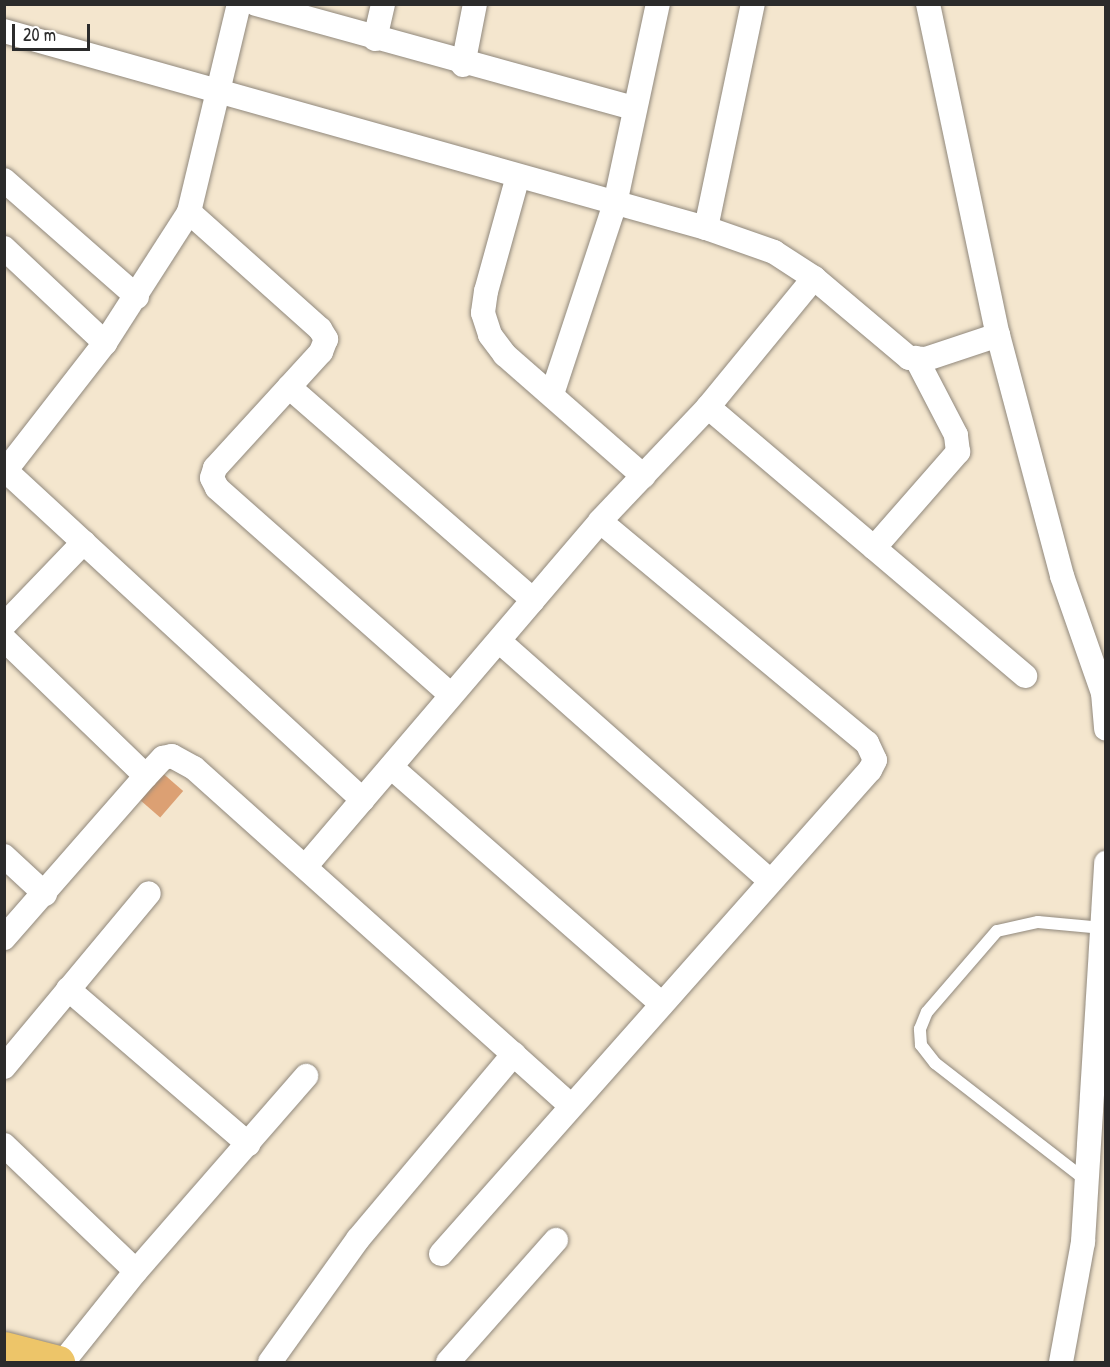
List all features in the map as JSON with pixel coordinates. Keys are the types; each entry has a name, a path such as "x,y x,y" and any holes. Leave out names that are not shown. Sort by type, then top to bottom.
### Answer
{"highway":[{"path":"4,1348 61,1362"}],"street":[{"path":"239,4 221,91 189,212 137,297 105,343 5,469 363,800"},
{"path":"256,4 463,64 633,108"},
{"path":"375,39 383,4"},
{"path":"463,64 476,4"},
{"path":"552,394 615,204 633,108 658,4"},
{"path":"706,228 753,4"},
{"path":"928,4 998,335 1062,576 1104,693 1106,729"},
{"path":"4,31 706,228 774,252 814,278 897,351 916,358 926,359 998,335"},
{"path":"518,176 483,313 490,335 506,355 643,476"},
{"path":"4,180 137,297"},
{"path":"189,212 320,329 326,339 321,352 215,468 212,478 217,488 450,694"},
{"path":"4,248 105,343"},
{"path":"305,867 392,767 450,694 499,641 600,521 708,407 814,278"},
{"path":"874,548 958,452 956,435 916,358"},
{"path":"289,387 533,600"},
{"path":"708,407 1025,676"},
{"path":"441,1254 570,1105 870,770 874,752 600,521"},
{"path":"4,624 84,542"},
{"path":"4,639 146,776"},
{"path":"499,641 771,881"},
{"path":"4,938 163,758 181,759 570,1105"},
{"path":"392,767 662,1004"},
{"path":"4,856 45,894"},
{"path":"1061,1362 1083,1242 1088,1182 1100,1095 1106,863"},
{"path":"4,1067 149,893"},
{"path":"68,989 248,1144"},
{"path":"270,1362 358,1239 514,1054"},
{"path":"61,1362 136,1271 306,1076"},
{"path":"4,1145 136,1271"},
{"path":"447,1362 556,1240"}],"lane":[{"path":"1088,1182 935,1063 921,1045 920,1029 927,1012 997,931 1038,922 1103,928"}],"building":[{"path":"159,770 183,791 160,817 136,796"}]}
